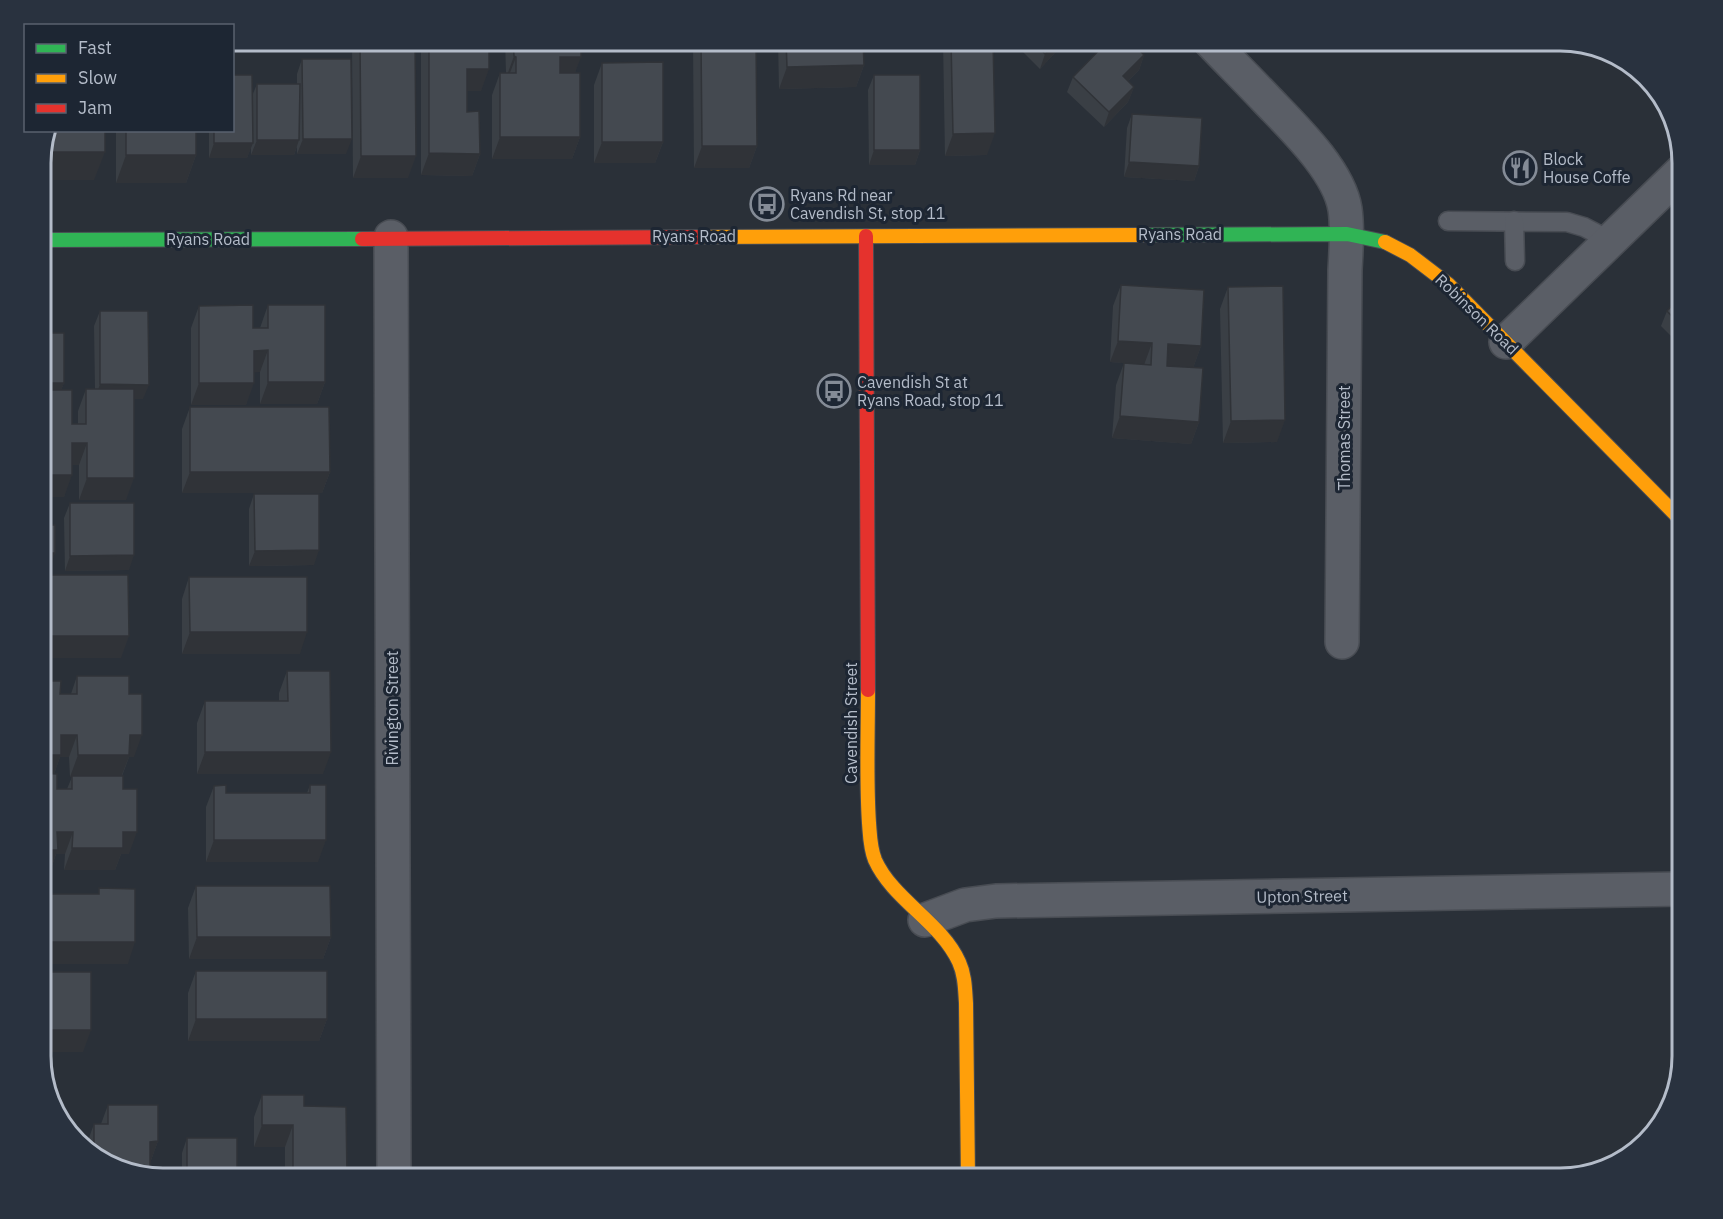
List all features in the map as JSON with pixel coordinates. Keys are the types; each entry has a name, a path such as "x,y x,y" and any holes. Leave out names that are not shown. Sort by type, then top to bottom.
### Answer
{"street":[{"path":"1221,51 1305,138 1323,163 1345,208 1347,234"},
{"path":"1506,342 1672,182"},
{"name":"Ryans Road","path":"51,240 1347,234"},
{"name":"Robinson Road","path":"1347,234 1382,241 1431,269 1672,510"},
{"name":"Thomas Street","path":"1342,642 1347,234"},
{"name":"Cavendish Street","path":"866,236 868,807 871,847 875,860 889,881 953,951 960,964 964,978 966,1003 968,1168"},
{"name":"Rivington Street","path":"391,237 394,1168"},
{"name":"Upton Street","path":"926,920 965,905 996,901 1672,889"}],"lane":[{"path":"1448,221 1567,222 1584,227 1611,241"},
{"path":"1514,221 1515,261"}],"building":[{"path":"360,51 415,51 416,156 361,156"},
{"path":"429,51 489,51 489,69 467,69 467,112 479,111 480,154 429,153"},
{"path":"514,51 581,51 581,57 560,57 560,73 580,73 580,137 500,137 500,73 516,73 516,57"},
{"path":"701,51 756,51 757,146 702,146"},
{"path":"786,51 863,51 864,65 787,67"},
{"path":"951,51 993,51 995,133 953,134"},
{"path":"1098,51 1140,51 1144,55 1123,76 1134,87 1109,112 1073,77"},
{"path":"302,59 351,59 352,139 303,139"},
{"path":"663,62 663,142 602,142 602,63"},
{"path":"234,75 252,75 253,143 214,143 214,132 234,132"},
{"path":"874,75 920,75 920,150 874,150"},
{"path":"257,84 300,84 299,140 257,140"},
{"path":"1132,114 1202,118 1199,166 1129,162"},
{"path":"56,132 105,132 105,152 51,152"},
{"path":"126,132 196,132 196,155 126,155"},
{"path":"1121,285 1204,290 1201,346 1168,344 1167,366 1203,368 1199,422 1120,416 1124,363 1151,365 1152,343 1118,341"},
{"path":"1283,286 1285,420 1231,421 1228,287"},
{"path":"253,305 253,328 268,328 268,305 325,305 325,382 268,382 268,350 254,351 254,383 199,383 199,306"},
{"path":"1672,306 1672,316 1667,311"},
{"path":"100,311 148,311 149,385 100,384"},
{"path":"51,333 64,333 64,383 51,383"},
{"path":"86,389 134,389 134,478 87,478 87,443 72,443 72,475 51,475 51,390 72,390 72,424 86,424"},
{"path":"190,407 329,407 330,472 190,472"},
{"path":"254,494 319,494 319,550 255,551"},
{"path":"70,503 134,503 134,555 70,556"},
{"path":"51,525 55,525 55,553 51,553"},
{"path":"51,575 128,575 129,636 51,636"},
{"path":"189,577 307,577 307,632 190,632"},
{"path":"287,671 330,671 331,752 205,752 205,701 288,701"},
{"path":"77,676 129,676 129,694 142,694 142,735 130,735 129,755 78,755 77,735 61,735 61,755 51,755 51,681 61,681 60,694 77,694"},
{"path":"51,774 57,774 57,789 72,789 72,776 123,776 123,789 137,789 137,832 123,832 123,848 72,848 73,832 57,832 58,850 51,850"},
{"path":"226,785 226,793 310,793 310,785 326,785 326,840 214,840 214,786"},
{"path":"196,886 330,886 331,937 197,937"},
{"path":"99,888 135,889 135,942 51,942 51,894 99,894"},
{"path":"196,971 327,971 327,1019 196,1019"},
{"path":"51,972 91,972 91,1030 51,1030"},
{"path":"262,1095 304,1095 304,1106 346,1107 347,1168 293,1168 293,1125 262,1125"},
{"path":"108,1105 158,1105 158,1141 150,1142 150,1167 127,1162 94,1144 94,1124 108,1124"},
{"path":"187,1138 237,1138 237,1168 187,1168"}],"traffic: fast":[{"path":"1143,235 1347,234 1385,242"},
{"path":"51,240 362,239"}],"traffic: slow":[{"path":"698,237 1143,235"},
{"path":"1385,242 1410,255 1448,284 1672,511"},
{"path":"868,690 867,773 870,842 873,855 893,887 951,948 964,977 968,1168"}],"traffic: jam":[{"path":"866,236 868,690"},
{"path":"362,239 698,237"}],"place":[{"name":"Block House Coffe","path":"1520,168"},
{"name":"Ryans Rd near Cavendish St, stop 11","path":"767,204"},
{"name":"Cavendish St at Ryans Road, stop 11","path":"834,391"}]}
